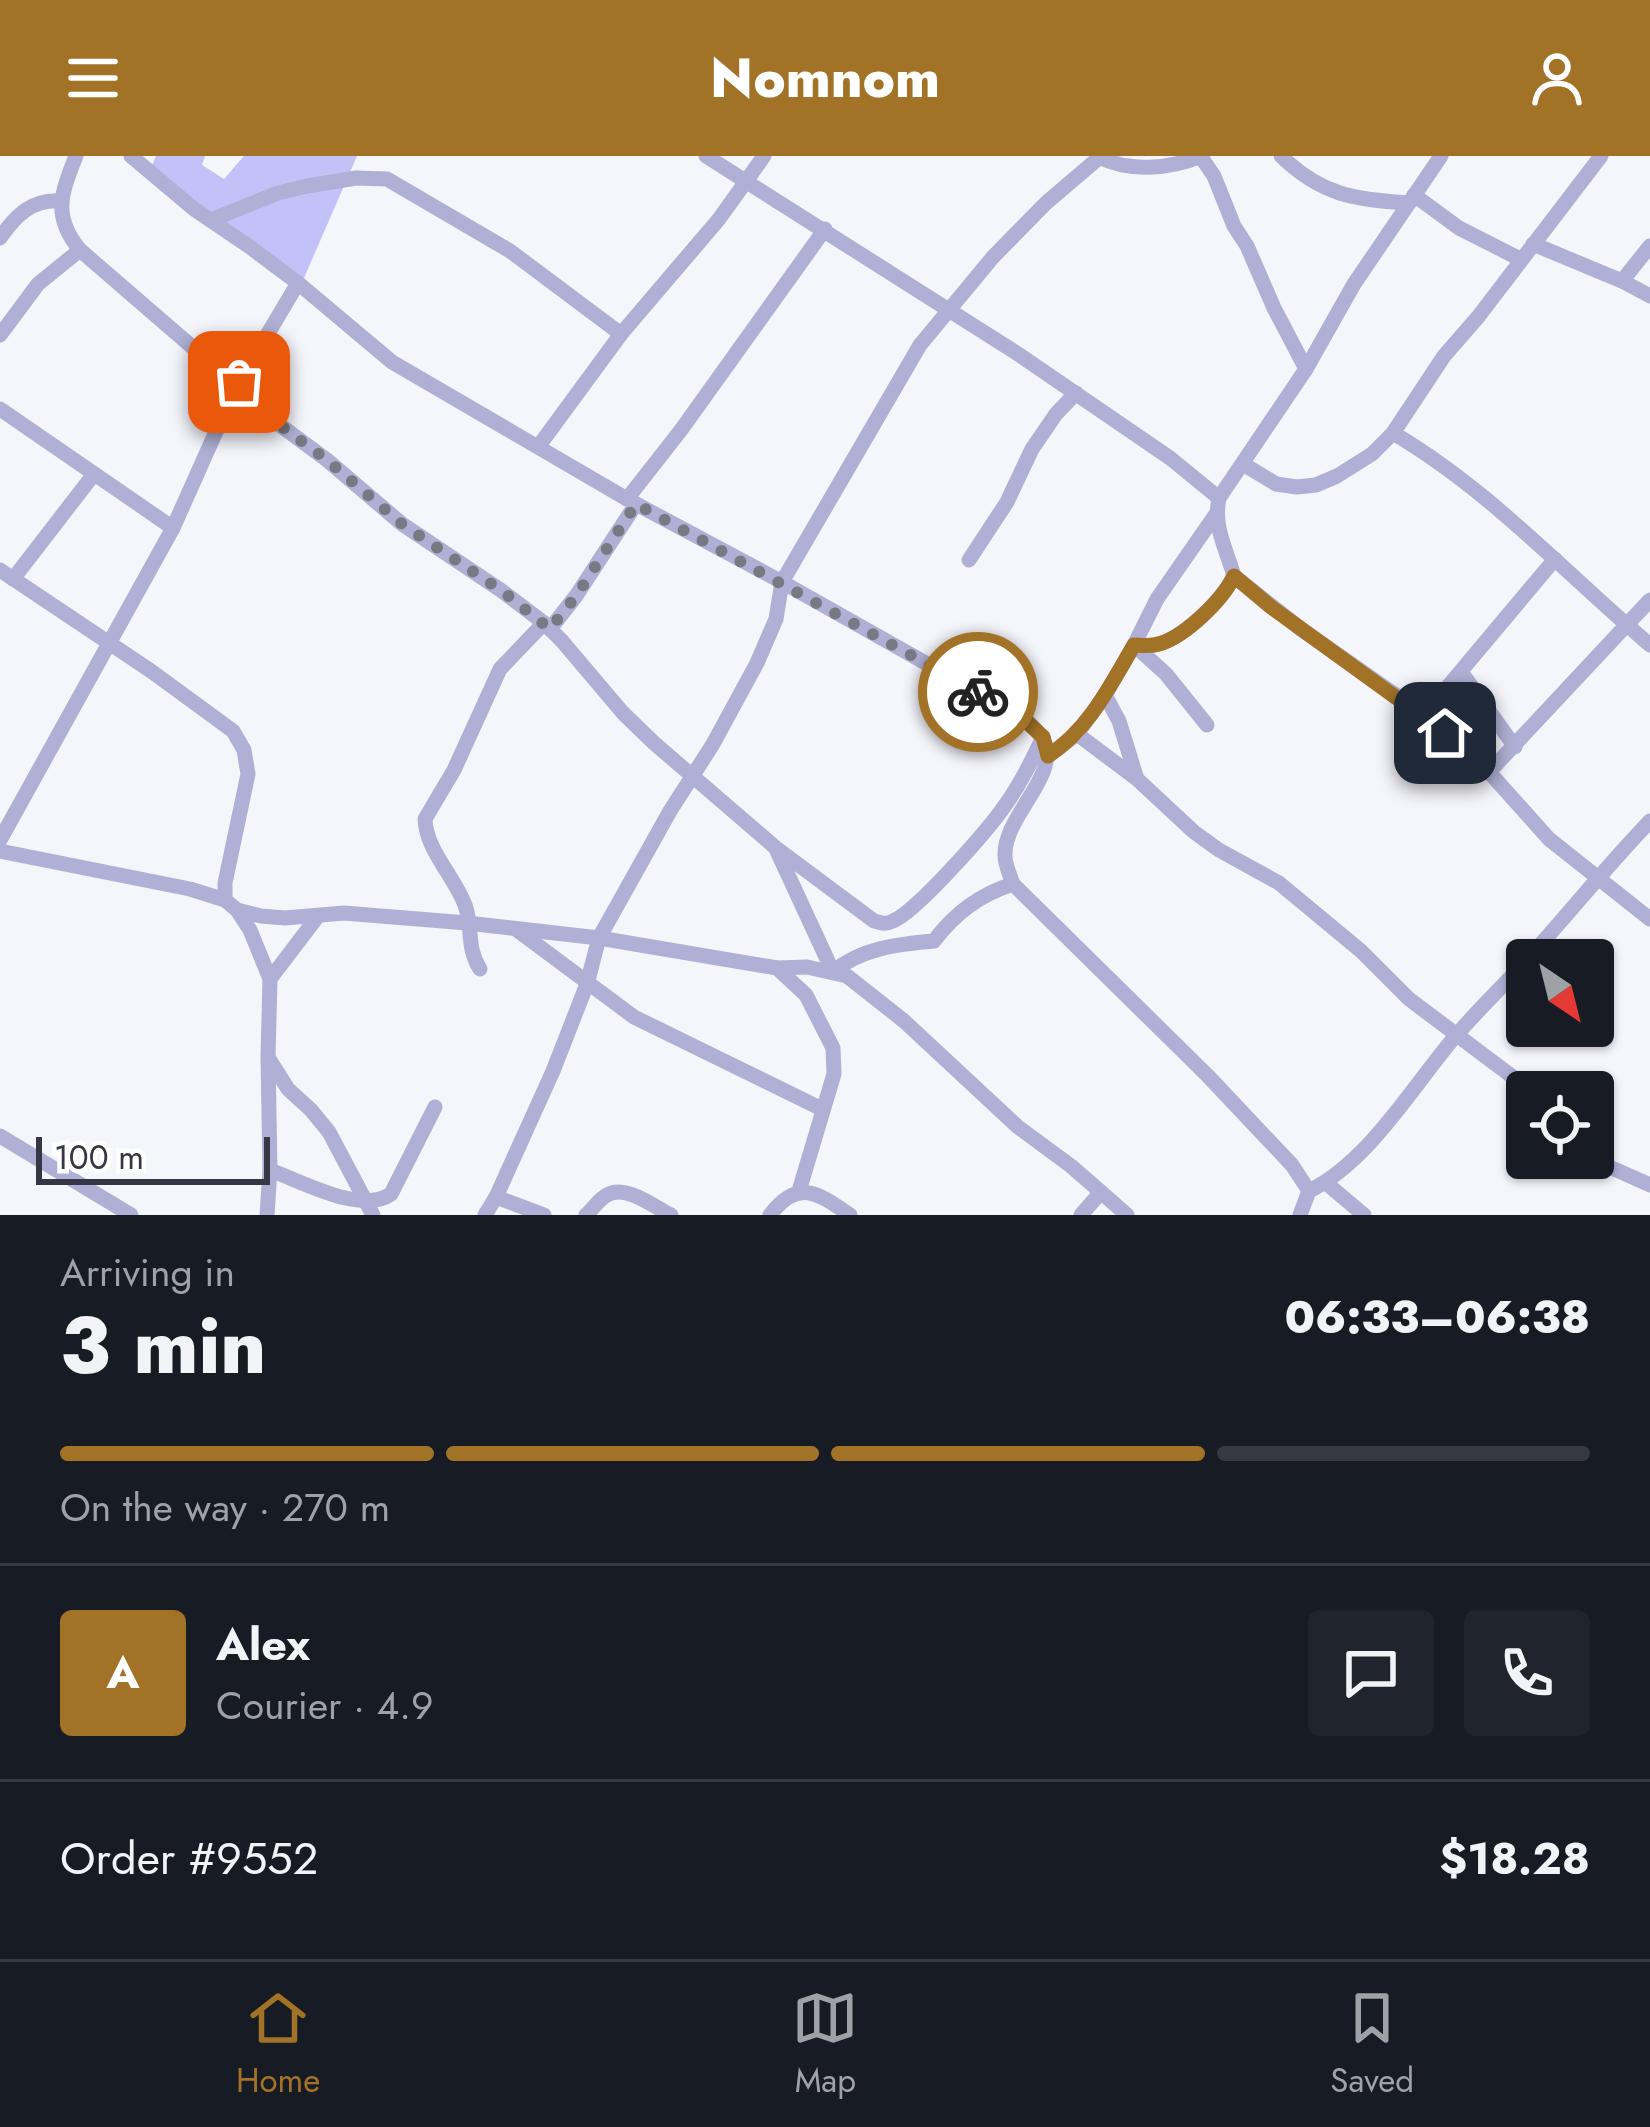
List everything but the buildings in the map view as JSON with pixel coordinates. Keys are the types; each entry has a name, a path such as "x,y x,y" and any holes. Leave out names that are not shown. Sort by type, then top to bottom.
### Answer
{"street":[{"path":"76,156 61,201 62,222 80,250 265,414 402,524 488,580 547,626 622,713 776,848 874,921 882,924 908,911 992,823 1016,790 1043,737"},
{"path":"131,156 392,362 632,502 1024,719 1043,737 1048,756 1012,827 1004,854 1012,884 1208,1076 1292,1165 1310,1191"},
{"path":"706,156 949,308 1171,458 1217,506 1219,535 1234,576 1424,715 1489,772 1549,839 1650,919"},
{"path":"538,447 621,334 764,156"},
{"path":"485,1215 553,1071 599,938 769,640 782,583 900,376 949,308 1032,217 1099,157 1130,167 1180,164 1202,156 1306,369"},
{"path":"1280,156 1304,177 1340,194 1371,200 1412,199 1520,260"},
{"path":"1048,756 1077,734 1105,695 1157,599 1306,369 1354,284 1442,156"},
{"path":"1243,464 1276,484 1298,487 1358,465 1393,433 1444,356 1601,156"},
{"path":"211,220 307,186 356,178 387,179 510,251 621,334"},
{"path":"0,238 28,207 61,201"},
{"path":"480,968 471,951 466,909 430,841 425,819 454,770 500,669 576,596 632,502 825,229"},
{"path":"1533,244 1650,296"},
{"path":"1622,280 1650,246"},
{"path":"0,335 38,284 80,250"},
{"path":"2,829 110,644 173,528 237,385 298,284"},
{"path":"969,560 1032,449 1076,393"},
{"path":"3,418 173,528"},
{"path":"1393,433 1449,468 1650,645"},
{"path":"94,474 7,575 233,731 244,750 248,774 225,883 231,905 250,930 270,979 267,1215"},
{"path":"1424,715 1555,559"},
{"path":"1134,645 1158,645 1196,621 1234,576"},
{"path":"1489,772 1650,601"},
{"path":"1134,645 1182,691 1208,725"},
{"path":"1462,673 1514,746"},
{"path":"1105,695 1119,721 1137,779"},
{"path":"1077,734 1207,841 1279,883 1361,951 1409,1000 1506,1071"},
{"path":"1300,1215 1310,1191 1351,1164 1458,1034 1650,821"},
{"path":"776,848 833,972"},
{"path":"0,851 190,889 261,916 360,914 467,923 847,976 904,1021 1018,1127 1127,1215"},
{"path":"833,972 850,959 886,946 934,941 949,921 994,890 1012,884"},
{"path":"270,979 317,916"},
{"path":"514,928 634,1017 822,1109"},
{"path":"777,968 806,995 833,1048 834,1074 800,1191"},
{"path":"268,1057 288,1089 329,1132 368,1208"},
{"path":"270,1170 368,1208 391,1194 435,1107"},
{"path":"0,1136 131,1215"},
{"path":"1614,1169 1650,1185"},
{"path":"1326,1183 1364,1215"},
{"path":"586,1215 605,1196 624,1191 671,1215"},
{"path":"770,1215 782,1199 800,1191 814,1192 850,1215"},
{"path":"1081,1215 1102,1192"},
{"path":"496,1197 544,1215"}],"shaded area":[{"path":"156,156 205,156 202,165 224,179 244,156 357,156 304,278 148,175"}],"way so far":[{"path":"239,382 265,414 402,524 459,560 550,629 636,504 978,692"}],"route":[{"path":"978,692 1024,719 1043,737 1048,756 1077,734 1134,645 1158,645 1206,614 1234,576 1445,733"}]}
